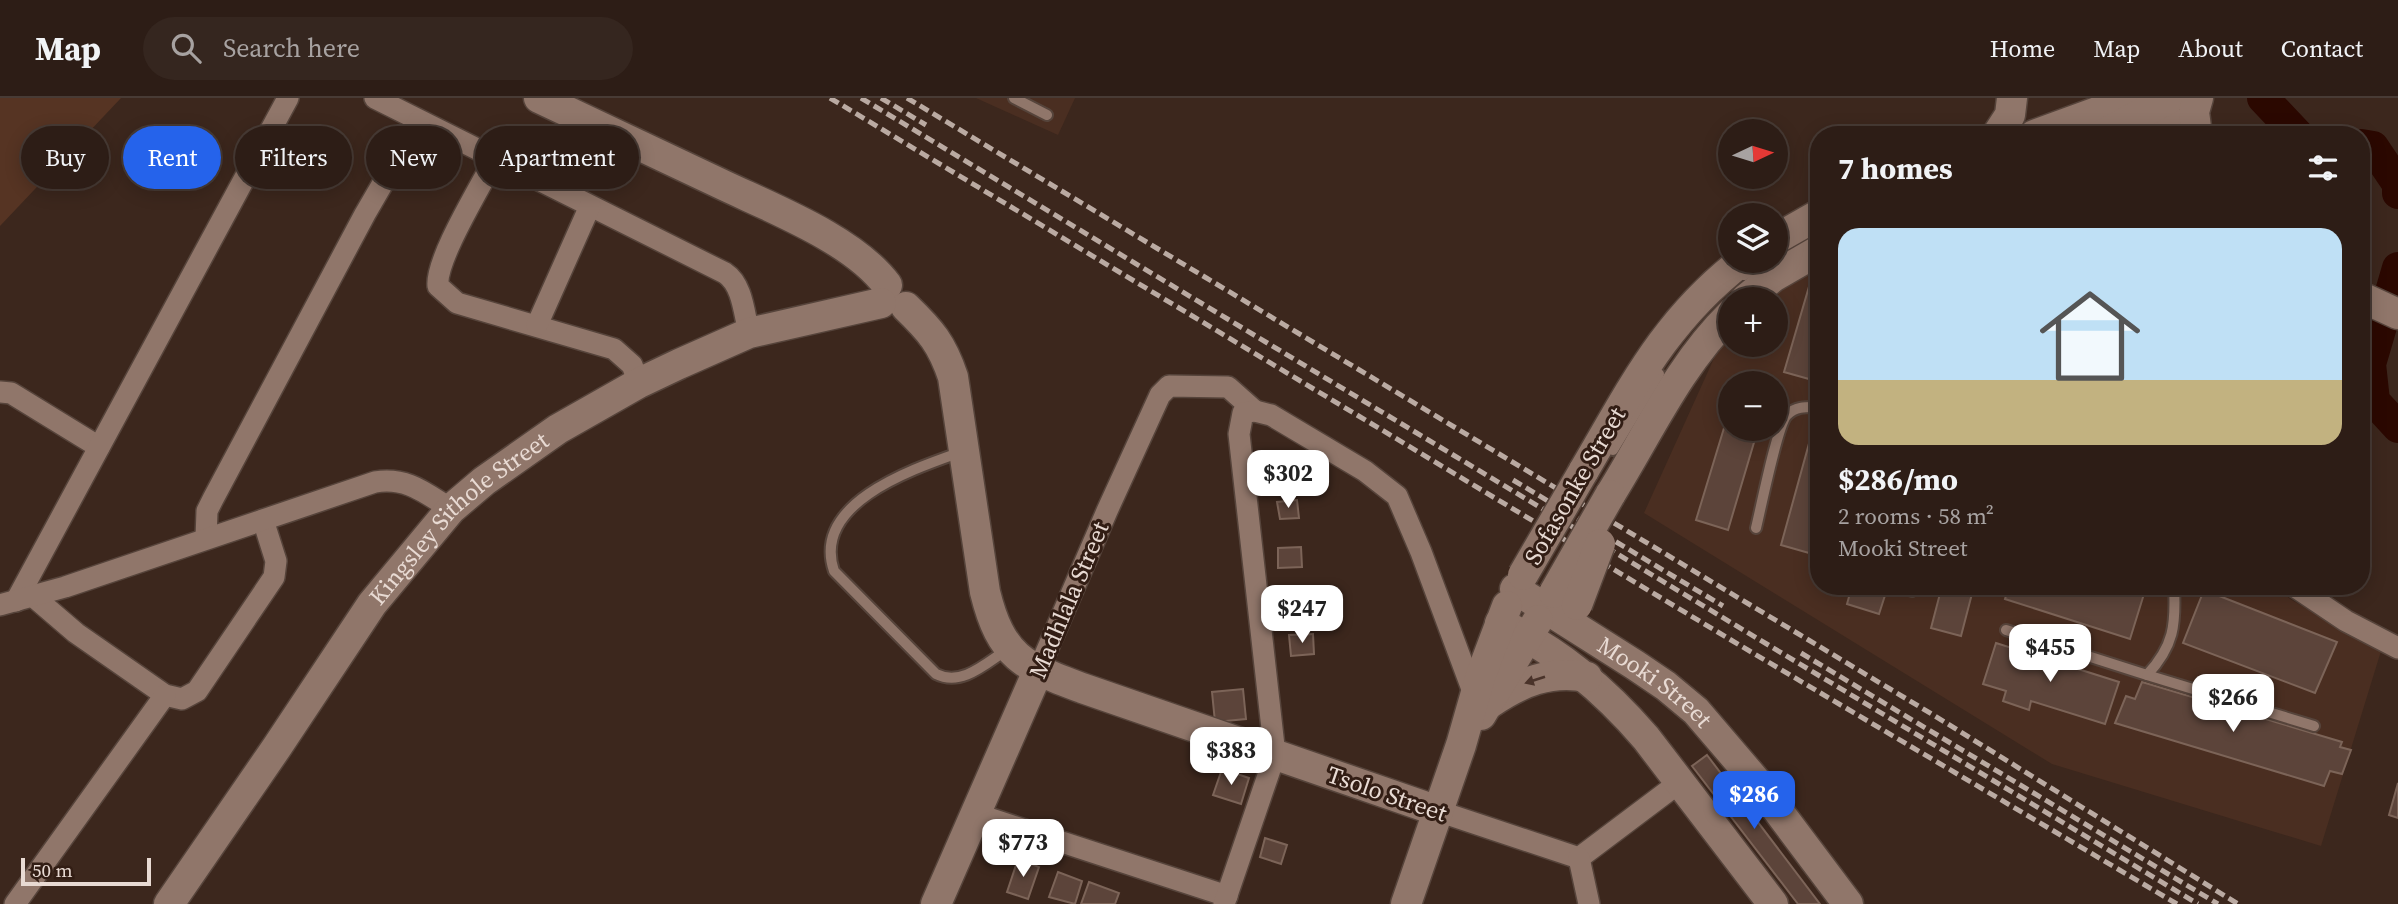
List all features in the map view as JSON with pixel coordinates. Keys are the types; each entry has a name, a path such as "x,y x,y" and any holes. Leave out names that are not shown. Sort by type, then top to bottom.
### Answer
{"street":[{"path":"17,601 288,98"},
{"path":"375,98 475,150"},
{"path":"539,98 797,220 876,270 891,298 933,332 946,356 953,377 985,592 992,618 1009,648"},
{"path":"2003,126 2010,115 2012,98"},
{"path":"2196,126 2194,112 2198,98"},
{"path":"2067,126 2122,111 2162,126"},
{"path":"206,538 207,512 365,214 419,121"},
{"path":"480,189 446,254 437,279 438,286 457,303 614,349 632,365 639,383"},
{"path":"555,189 731,277 739,291 749,333"},
{"path":"537,325 590,206"},
{"path":"1788,232 1810,220"},
{"name":"Sofasonke Street","path":"1755,287 1810,256"},
{"name":"Sofasonke Street","path":"1603,491 1645,365 1665,336 1692,305 1728,273"},
{"path":"2370,282 2398,296"},
{"name":"Kingsley Sithole Street","path":"169,904 372,604 451,509 484,481 558,429 639,383 749,333 891,298"},
{"path":"2370,301 2398,314"},
{"name":"Sofasonke Street","path":"1406,904 1461,745 1481,701 1539,609 1622,456 1696,354 1718,319"},
{"name":"Madhlala Street","path":"936,904 1152,408 1169,386 1228,387 1255,411 1271,415 1365,471 1397,495 1481,701"},
{"path":"0,392 11,393 99,447"},
{"path":"976,814 1225,900 1275,755 1239,434 1243,414 1255,411"},
{"path":"17,601 375,482 387,480 411,484 451,509"},
{"path":"17,601 76,633 165,695 182,699 197,691 271,584 276,561 263,520"},
{"path":"2307,595 2346,621 2398,648"},
{"name":"Mooki Street","path":"1539,609 1680,782 1773,904"},
{"name":"Mooki Street","path":"1539,609 1666,686 1696,711 1755,780 1848,904"},
{"name":"Tsolo Street","path":"1009,648 1038,671 1579,858"},
{"path":"1481,701 1540,677 1591,671"},
{"path":"15,904 165,695"},
{"path":"1590,904 1579,858 1680,782"}],"lane":[{"path":"1014,98 1047,115"},
{"path":"2084,126 2122,111"},
{"path":"1747,287 1777,263 1810,244"},
{"path":"1742,287 1754,273"},
{"path":"1674,349 1680,338 1718,309"},
{"path":"1603,491 1686,348 1718,311"},
{"path":"1622,456 1667,360"},
{"path":"1756,527 1780,432 1787,415 1802,407 1810,407"},
{"path":"964,451 914,469 878,487 842,519 832,536 830,558 834,571 944,679 961,678 1009,648"},
{"path":"2147,675 2162,659 2171,639 2174,595"},
{"name":"Mooki Street","path":"1539,609 1641,676 1693,722 1732,771"},
{"path":"2006,630 2314,726"},
{"name":"Mooki Street","path":"1647,721 1786,904"},
{"path":"1764,811 1834,904"}],"shaded area":[{"path":"0,98 121,98 95,126 21,126 21,189 35,189 0,226"},
{"path":"976,98 1075,98 1058,135"},
{"path":"1810,266 1810,595 2286,595 2381,651 2321,846 2052,764 1644,513 1718,349 1718,357 1788,357 1788,287 1784,287"}],"building":[{"path":"1810,283 1810,379 1784,371"},
{"path":"1810,440 1810,549 1809,553 1781,545"},
{"path":"1720,441 1754,441 1728,530 1696,520"},
{"path":"1288,453 1290,480 1267,481 1265,455"},
{"path":"1297,500 1299,518 1280,519 1277,502"},
{"path":"1301,547 1302,567 1278,568 1278,548"},
{"path":"1302,586 1303,614 1290,615 1290,610 1281,610 1280,587"},
{"path":"1850,595 1885,595 1879,614 1847,604"},
{"path":"1940,595 1972,595 1961,636 1931,628"},
{"path":"2006,595 2144,595 2130,639 2005,599"},
{"path":"2202,595 2217,595 2337,642 2315,693 2183,643"},
{"path":"1313,634 1314,654 1291,656 1289,635"},
{"path":"1996,643 2119,682 2105,724 2031,701 2029,710 2003,701 2006,691 1983,684"},
{"path":"2142,682 2342,742 2340,747 2351,750 2342,774 2330,771 2324,786 2115,723 2126,696 2135,699"},
{"path":"1243,689 1246,719 1215,722 1212,692"},
{"path":"1707,755 1820,904 1798,904 1692,766"},
{"path":"1222,769 1249,778 1241,804 1213,795"},
{"path":"2398,783 2398,818 2389,815"},
{"path":"1265,838 1287,845 1281,864 1260,857"},
{"path":"1018,859 1039,867 1028,899 1007,892"},
{"path":"1058,872 1082,881 1075,904 1049,897"},
{"path":"1089,882 1119,893 1115,904 1081,904"}],"waterway":[{"path":"2263,98 2289,126"},
{"path":"2370,146 2373,147 2398,184 2398,193"},
{"path":"2398,268 2370,364 2374,401 2398,427"}],"railway":[{"path":"830,98 1731,640 2177,904"},
{"path":"861,98 2198,904"},
{"path":"881,98 926,125"},
{"path":"907,98 1935,716 2238,904"},
{"path":"1513,480 1723,606"},
{"path":"1801,653 2218,904"}]}
